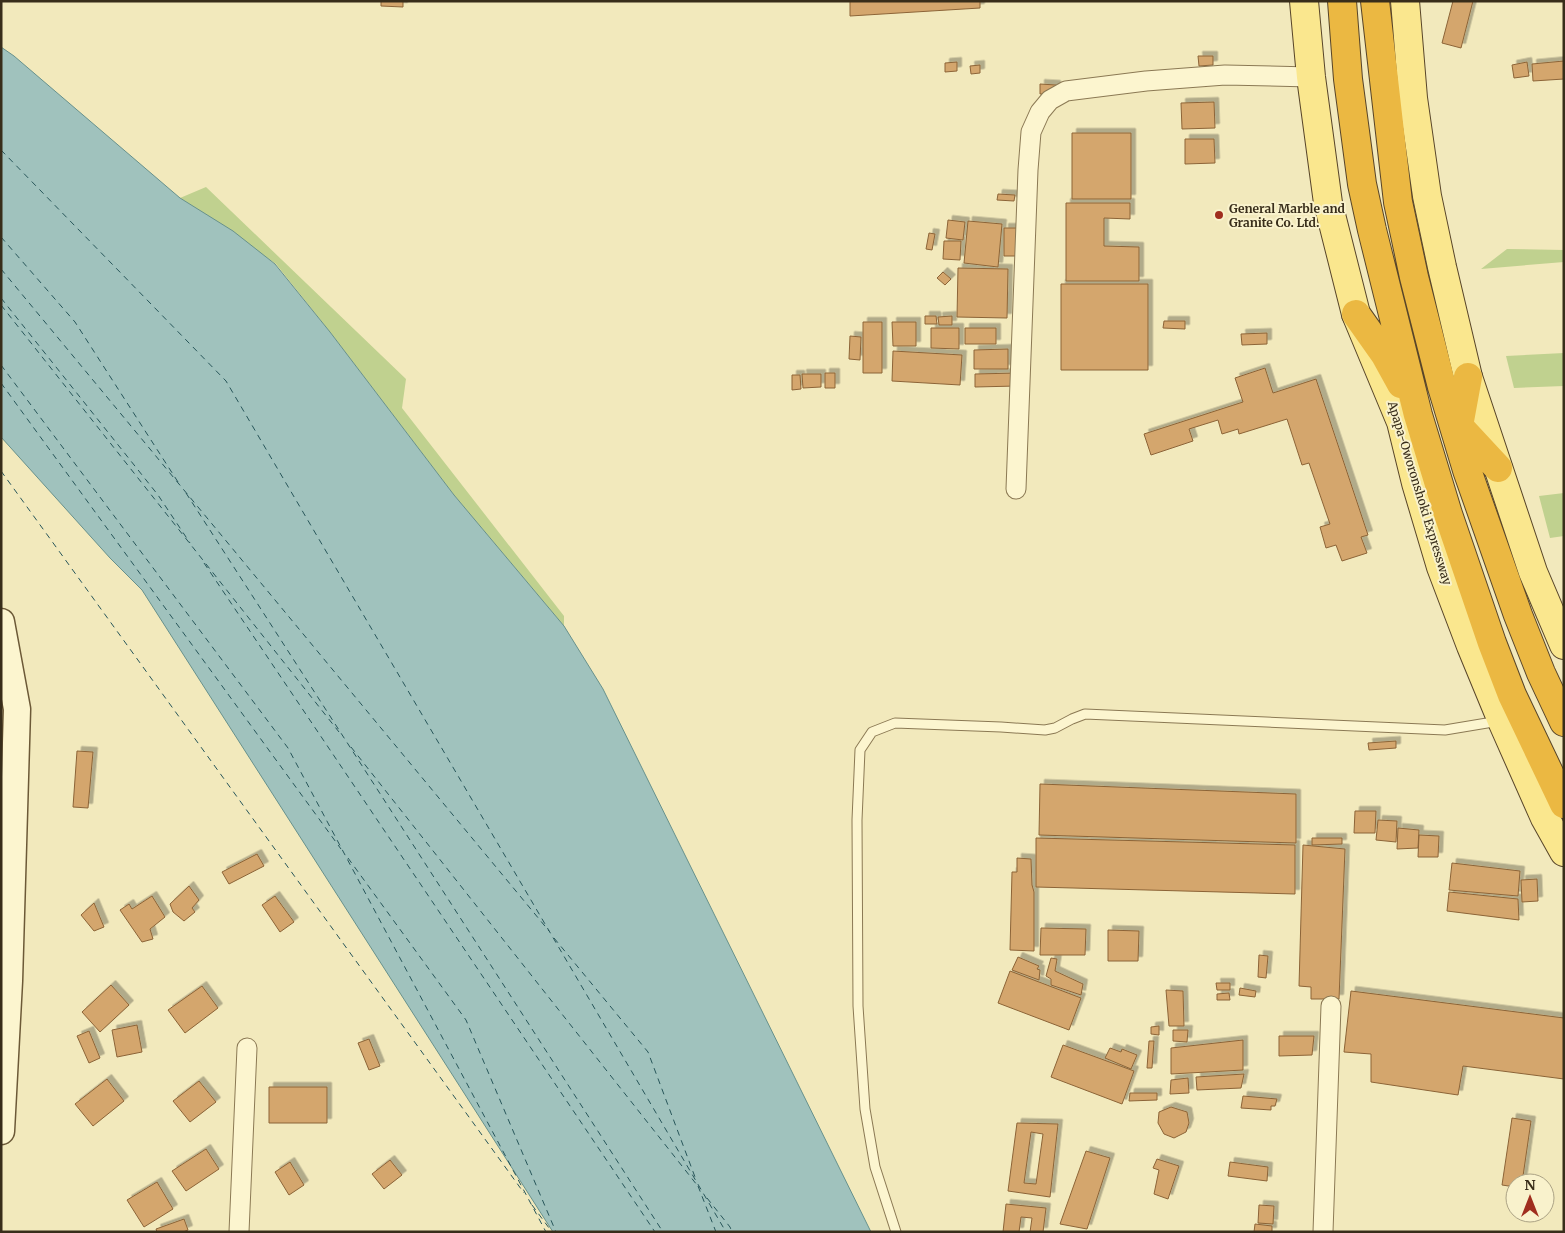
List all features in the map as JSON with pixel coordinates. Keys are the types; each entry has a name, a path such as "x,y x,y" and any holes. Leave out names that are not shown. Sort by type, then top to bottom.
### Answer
{"highway":[{"name":"Apapa-Oworonshoki Expressway","path":"1342,1 1348,79 1362,184 1391,302 1413,421 1512,695 1564,804"},
{"path":"1375,1 1398,202 1414,276 1467,470 1518,615 1541,674 1564,722"},
{"path":"1386,355 1391,302"},
{"path":"1356,314 1386,355 1413,421 1450,407 1468,377"},
{"path":"1450,407 1498,468"}],"main road":[{"name":"Apapa-Oworonshoki Expressway","path":"1304,1 1311,77 1328,203 1356,314 1413,421 1416,483 1441,567 1502,721 1546,818 1564,852"},
{"path":"1405,1 1413,98 1427,196 1468,377 1533,572 1564,645"},
{"path":"1,622 17,709 8,778 1,1132"}],"street":[{"path":"1016,489 1028,170 1032,132 1040,112 1050,100 1066,92 1146,81 1225,75 1311,77"},
{"path":"1323,1232 1331,1006"},
{"path":"239,1232 247,1048"}],"lane":[{"path":"896,1232 875,1167 865,1109 858,1006 857,820 860,750 872,732 895,723 1044,730 1055,728 1085,714 1445,730 1502,721"}],"green space":[{"path":"206,187 406,379 402,408 564,616 564,626 454,495 276,264 180,198"},
{"path":"1507,249 1564,250 1564,262 1481,269"},
{"path":"1564,353 1564,386 1514,388 1506,356"},
{"path":"1564,493 1564,536 1550,538 1539,496"}],"water":[{"path":"1,47 14,56 180,198 233,231 275,264 330,332 454,495 564,626 603,689 871,1232 553,1232 142,590 110,558 1,437"}],"building":[{"path":"381,1 403,1 403,7 381,6"},
{"path":"850,1 980,1 980,8 850,16"},
{"path":"1453,1 1473,1 1461,48 1442,43"},
{"path":"1198,56 1213,56 1213,65 1199,66"},
{"path":"1564,61 1564,79 1533,81 1532,64"},
{"path":"957,62 957,71 945,72 945,63"},
{"path":"1527,62 1529,76 1514,78 1512,65"},
{"path":"980,65 980,73 971,74 970,66"},
{"path":"1040,84 1056,85 1056,94 1040,94"},
{"path":"1214,102 1215,128 1182,129 1181,103"},
{"path":"1072,133 1131,133 1131,199 1072,199"},
{"path":"1185,139 1214,139 1215,163 1185,164"},
{"path":"998,194 1015,195 1014,201 997,200"},
{"path":"1066,203 1130,203 1130,219 1104,218 1104,246 1139,247 1139,281 1066,281"},
{"path":"948,220 965,222 963,240 946,238"},
{"path":"968,221 1002,224 998,267 964,263"},
{"path":"1004,228 1021,228 1021,256 1004,256"},
{"path":"929,233 935,234 932,250 926,249"},
{"path":"944,241 961,241 960,260 943,259"},
{"path":"958,268 1008,269 1007,318 957,317"},
{"path":"943,272 951,279 945,285 937,278"},
{"path":"1061,284 1148,284 1148,370 1061,370"},
{"path":"925,316 936,316 937,324 925,324"},
{"path":"952,316 952,325 939,325 938,317"},
{"path":"1164,321 1185,321 1185,329 1163,328"},
{"path":"863,322 882,322 882,373 863,373"},
{"path":"892,322 916,322 916,346 893,346"},
{"path":"931,328 959,328 959,349 931,348"},
{"path":"965,328 996,328 996,344 965,344"},
{"path":"1267,333 1267,344 1242,345 1241,334"},
{"path":"850,336 861,337 860,360 849,359"},
{"path":"1008,349 1008,369 974,369 974,350"},
{"path":"893,351 962,355 960,385 892,381"},
{"path":"1265,368 1273,393 1316,379 1368,535 1361,537 1367,553 1342,561 1336,545 1326,548 1320,527 1330,524 1309,463 1302,465 1287,419 1239,434 1238,429 1222,434 1218,420 1189,429 1193,441 1151,455 1144,434 1243,402 1235,378"},
{"path":"825,373 835,373 835,388 825,388"},
{"path":"1017,373 1017,386 975,387 975,374"},
{"path":"802,374 821,374 821,387 803,388"},
{"path":"792,375 800,375 801,389 792,390"},
{"path":"1396,741 1396,748 1369,750 1368,743"},
{"path":"77,751 93,752 88,808 73,807"},
{"path":"1040,784 1296,794 1296,843 1039,835"},
{"path":"1355,811 1376,811 1375,833 1354,833"},
{"path":"1378,820 1397,821 1396,842 1376,840"},
{"path":"1398,828 1419,830 1418,848 1397,849"},
{"path":"1419,835 1439,836 1438,857 1418,857"},
{"path":"1036,838 1295,845 1295,894 1036,887"},
{"path":"1312,838 1342,838 1342,844 1312,845"},
{"path":"1303,845 1345,849 1339,999 1311,999 1311,987 1299,986"},
{"path":"257,854 264,866 229,884 222,872"},
{"path":"1017,858 1031,859 1034,892 1034,951 1010,950 1012,872 1017,872"},
{"path":"1452,863 1520,871 1518,896 1449,890"},
{"path":"1537,879 1538,901 1522,902 1521,880"},
{"path":"189,886 199,900 192,908 195,912 184,921 173,912 170,904"},
{"path":"1449,892 1518,899 1519,920 1447,911"},
{"path":"152,896 165,917 150,929 153,939 142,942 120,910 129,904 132,909"},
{"path":"275,896 294,922 280,932 262,905"},
{"path":"94,903 104,927 94,931 81,915"},
{"path":"1041,928 1086,929 1085,955 1040,955"},
{"path":"1108,930 1139,931 1138,961 1108,961"},
{"path":"1259,955 1268,956 1266,978 1258,977"},
{"path":"1018,957 1039,966 1037,969 1040,970 1039,980 1012,970"},
{"path":"1051,958 1057,959 1055,971 1083,984 1081,995 1051,985 1051,979 1046,976"},
{"path":"1010,971 1081,998 1069,1030 998,1003"},
{"path":"1216,983 1230,983 1230,990 1217,990"},
{"path":"111,985 129,1005 100,1032 82,1012"},
{"path":"202,986 218,1008 185,1033 168,1010"},
{"path":"1240,988 1256,991 1255,997 1239,995"},
{"path":"1166,990 1183,991 1184,1026 1169,1026"},
{"path":"1351,991 1564,1018 1564,1079 1463,1066 1458,1095 1371,1082 1371,1054 1344,1052"},
{"path":"1229,993 1230,1000 1217,1000 1217,994"},
{"path":"137,1025 142,1052 117,1057 112,1030"},
{"path":"1159,1026 1159,1035 1151,1034 1151,1027"},
{"path":"1173,1030 1188,1030 1187,1042 1173,1041"},
{"path":"89,1031 100,1058 89,1063 77,1036"},
{"path":"1279,1036 1314,1036 1312,1055 1279,1056"},
{"path":"369,1039 380,1066 369,1070 358,1043"},
{"path":"1243,1040 1243,1070 1171,1074 1171,1048"},
{"path":"1149,1041 1154,1041 1152,1068 1147,1068"},
{"path":"1063,1045 1134,1071 1122,1104 1051,1077"},
{"path":"1110,1048 1121,1052 1122,1049 1137,1055 1131,1069 1105,1058"},
{"path":"1244,1074 1241,1088 1197,1090 1196,1077"},
{"path":"1188,1078 1189,1093 1170,1094 1171,1080"},
{"path":"107,1079 124,1101 93,1126 75,1104"},
{"path":"199,1081 216,1102 190,1122 173,1101"},
{"path":"269,1087 327,1087 327,1123 269,1123"},
{"path":"1130,1093 1157,1093 1157,1100 1129,1101"},
{"path":"1243,1096 1277,1099 1275,1106 1271,1106 1271,1110 1241,1108"},
{"path":"1171,1107 1187,1112 1189,1123 1186,1132 1174,1138 1164,1134 1158,1123 1159,1112"},
{"path":"1512,1118 1531,1121 1523,1173 1505,1173 1505,1185 1502,1185"},
{"path":"1017,1123 1058,1124 1050,1197 1008,1191","holes":["1031,1132 1043,1134 1036,1184 1024,1183"]},
{"path":"206,1149 219,1169 186,1191 172,1171"},
{"path":"1086,1151 1110,1158 1087,1229 1060,1224"},
{"path":"1157,1159 1179,1166 1168,1199 1154,1194 1159,1170 1153,1168"},
{"path":"390,1160 402,1175 384,1189 372,1174"},
{"path":"290,1162 304,1185 289,1195 275,1172"},
{"path":"1230,1162 1268,1167 1267,1181 1228,1176"},
{"path":"157,1182 173,1209 144,1227 127,1200"},
{"path":"1006,1204 1046,1208 1043,1232 1030,1232 1032,1218 1021,1217 1019,1232 1003,1232"},
{"path":"1259,1205 1274,1206 1273,1224 1258,1223"},
{"path":"184,1219 188,1230 183,1232 157,1232 156,1229"},
{"path":"1255,1224 1272,1226 1272,1232 1254,1232"}],"ferry route":[{"path":"1,150 226,381 726,1232"},
{"path":"1,237 75,322 178,482"},
{"path":"1,269 549,931"},
{"path":"1,298 158,495 190,543"},
{"path":"1,305 339,732"},
{"path":"1,365 288,748 546,1232"},
{"path":"1,383 341,849"},
{"path":"1,471 524,1193"},
{"path":"186,493 663,1232"},
{"path":"204,563 655,1232"},
{"path":"351,747 697,1185"},
{"path":"348,858 466,1020 556,1232"},
{"path":"554,938 648,1052 695,1177"},
{"path":"698,1186 716,1232"},
{"path":"707,1198 732,1232"},
{"path":"532,1205 552,1232"}],"place":[{"name":"General Marble and Granite Co. Ltd.","path":"1219,215"}]}
